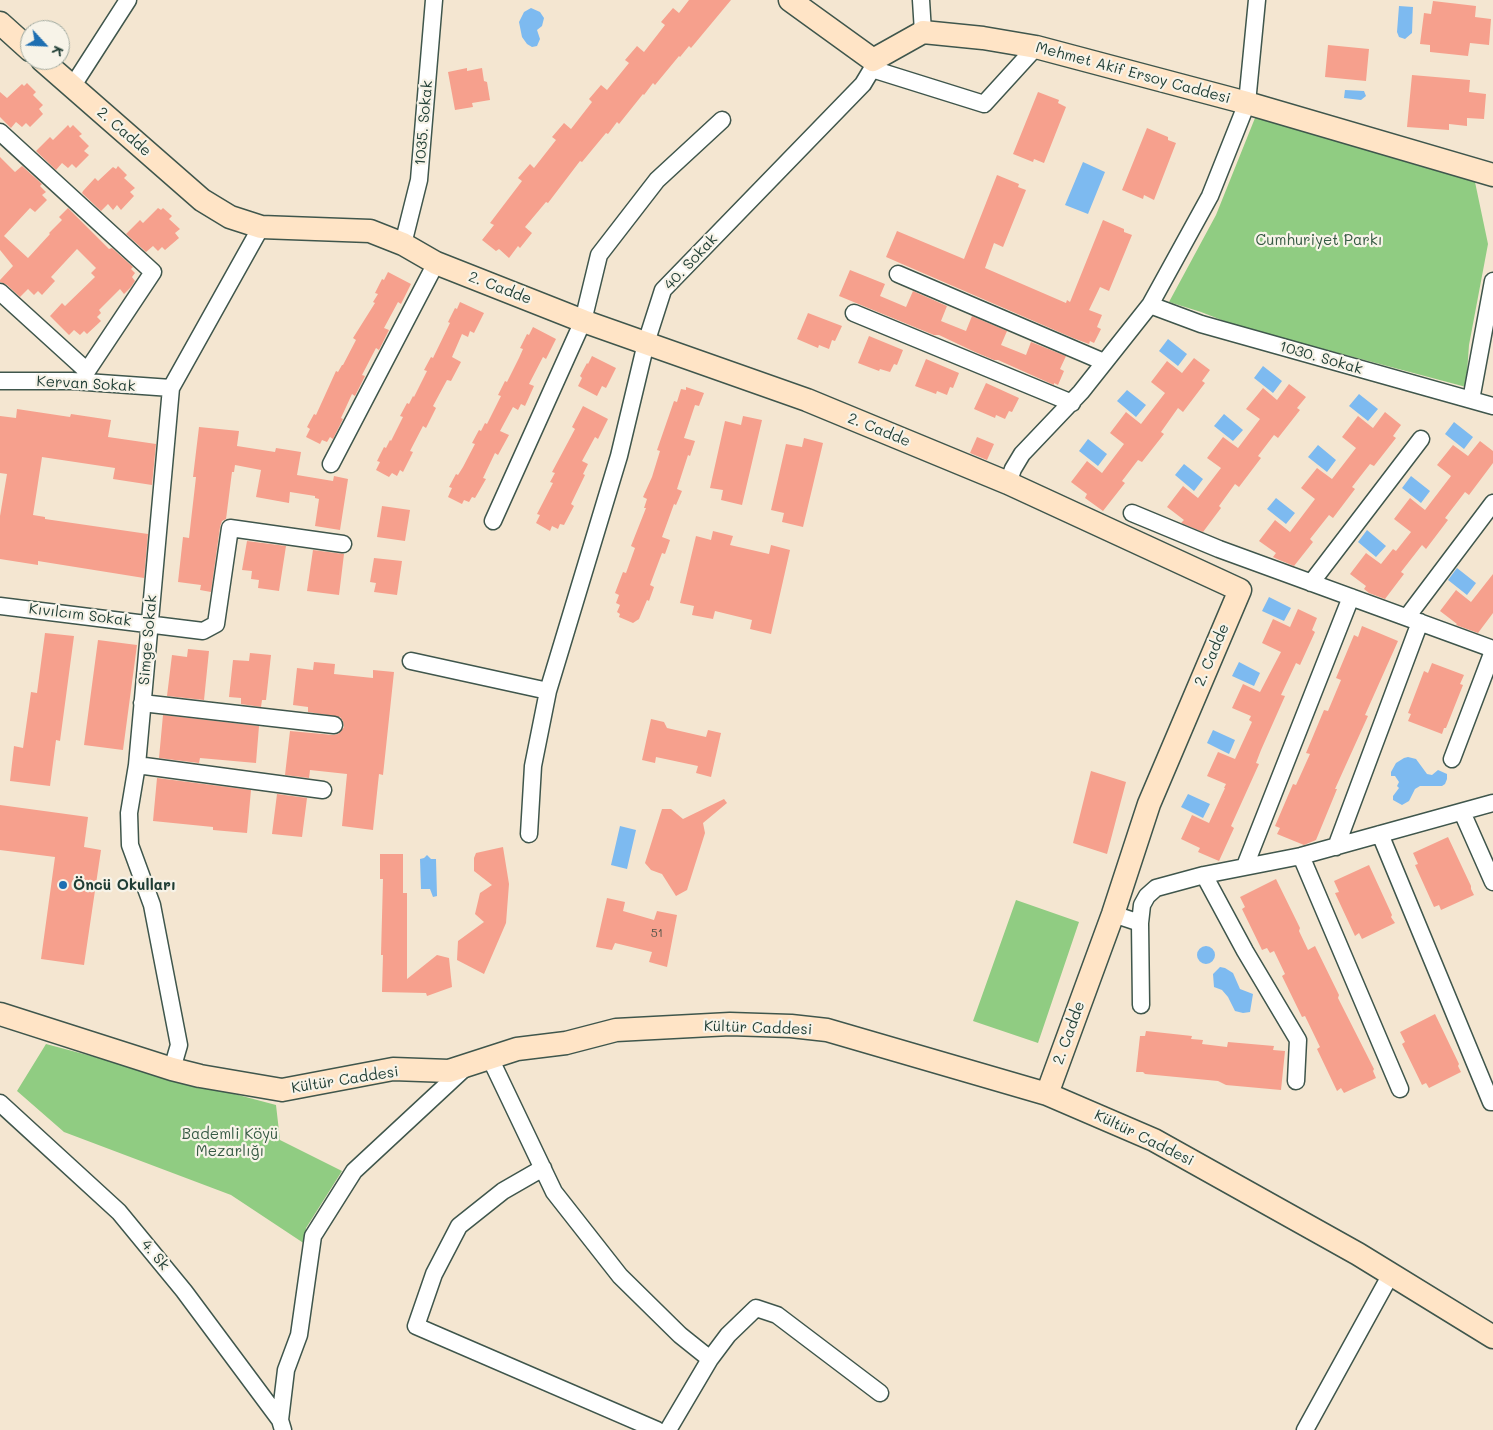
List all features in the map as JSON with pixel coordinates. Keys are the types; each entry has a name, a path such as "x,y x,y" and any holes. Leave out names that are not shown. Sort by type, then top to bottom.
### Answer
{"street":[{"path":"72,87 128,0"},
{"name":"1035. Sokak","path":"403,244 419,180 434,0"},
{"path":"790,0 872,64 984,104 1036,47"},
{"path":"872,64 924,32 920,0"},
{"path":"1008,483 1013,469 1022,454 1072,403 1150,305 1210,196 1247,103 1257,0"},
{"path":"0,24 20,41"},
{"name":"Mehmet Akif Ersoy Caddesi","path":"924,32 983,38 1036,47 1247,103 1493,175"},
{"name":"40. Sokak","path":"529,834 533,766 548,691 619,456 646,343 663,290 863,84 872,64"},
{"name":"2. Cadde","path":"53,70 202,200 230,217 261,227 370,231 403,244 436,263 583,321 806,400 1008,483 1240,590 1150,804 1113,914 1047,1094"},
{"path":"493,521 583,321 598,255 657,180 722,120"},
{"path":"0,132 153,272 87,371 0,292"},
{"name":"Simge Sokak","path":"172,1069 179,1044 152,904 130,845 129,813 137,765 171,388 261,227"},
{"path":"331,464 436,263"},
{"path":"898,274 1104,362"},
{"path":"1471,400 1493,281"},
{"name":"1030. Sokak","path":"1150,305 1201,324 1493,406"},
{"path":"854,313 1072,403"},
{"name":"Kervan Sokak","path":"0,381 72,381 171,388"},
{"path":"1312,583 1421,439"},
{"path":"1336,847 1413,619 1493,503"},
{"path":"1132,513 1219,549 1493,650 1452,758"},
{"name":"Kıvılcım Sokak","path":"0,606 203,631 216,624 230,528 343,544"},
{"path":"1245,866 1351,597"},
{"path":"411,661 548,691"},
{"path":"142,703 334,725"},
{"path":"137,765 323,790"},
{"path":"1141,1004 1140,923 1142,905 1147,896 1156,888 1245,866 1302,856 1493,803"},
{"path":"1462,812 1493,882"},
{"path":"1380,834 1491,1102 1493,1102"},
{"path":"1302,856 1400,1089"},
{"path":"1204,876 1245,951 1298,1040 1296,1081"},
{"path":"1113,914 1140,923"},
{"name":"Kültür Caddesi","path":"0,1014 172,1069 200,1076 282,1090 394,1069 449,1071 517,1049 566,1043 616,1030 730,1024 791,1026 827,1030 1047,1094 1154,1140 1358,1254 1493,1337"},
{"path":"282,1425 286,1370 299,1335 313,1236 354,1171 480,1061 543,1168 554,1192 620,1276 680,1335 710,1359"},
{"name":"4. Sk","path":"0,1103 119,1212 184,1291 282,1425"},
{"path":"543,1168 503,1191 459,1226 434,1274 416,1326 657,1430"},
{"path":"1305,1430 1390,1274"},
{"path":"668,1430 710,1359 728,1335 756,1308 777,1315 880,1393"}],"green space":[{"name":"Cumhuriyet Parkı","path":"1264,116 1401,156 1406,162 1475,182 1488,244 1469,345 1466,387 1237,326 1169,302 1216,215 1255,118"},
{"path":"1016,900 1079,922 1038,1043 973,1021"},
{"name":"Bademli Köyü Mezarlığı","path":"46,1044 276,1105 280,1140 342,1171 306,1228 305,1244 231,1195 64,1132 17,1091"}],"water":[{"path":"1399,6 1413,7 1412,33 1405,39 1399,37 1397,32"},
{"path":"531,8 540,12 544,18 542,26 537,30 540,39 537,46 532,47 522,37 519,22 524,12"},
{"path":"1345,90 1364,91 1366,96 1361,100 1344,98"},
{"path":"1083,162 1105,172 1088,214 1065,205"},
{"path":"1168,339 1187,354 1178,366 1159,351"},
{"path":"1263,366 1282,381 1273,393 1254,378"},
{"path":"1127,390 1146,405 1136,417 1117,401"},
{"path":"1359,394 1378,409 1368,421 1349,406"},
{"path":"1224,414 1243,430 1233,441 1214,426"},
{"path":"1454,422 1473,437 1464,449 1445,434"},
{"path":"1088,439 1107,454 1098,466 1079,451"},
{"path":"1318,445 1336,460 1327,472 1308,457"},
{"path":"1184,464 1203,479 1194,491 1175,475"},
{"path":"1411,476 1430,491 1421,503 1402,488"},
{"path":"1276,498 1295,513 1286,524 1267,509"},
{"path":"1367,530 1386,546 1376,557 1358,542"},
{"path":"1457,568 1476,583 1467,595 1448,580"},
{"path":"1269,597 1291,608 1284,621 1262,611"},
{"path":"1239,662 1260,673 1254,686 1232,676"},
{"path":"1213,730 1235,740 1229,754 1207,743"},
{"path":"1408,757 1416,759 1427,774 1432,775 1438,770 1447,774 1447,779 1442,786 1420,786 1415,789 1409,801 1402,805 1393,800 1393,796 1399,788 1397,786 1399,782 1395,776 1391,776 1391,772 1396,763"},
{"path":"1188,794 1210,804 1203,818 1181,807"},
{"path":"620,826 636,830 627,869 611,865"},
{"path":"427,855 431,859 436,859 437,896 433,897 430,889 421,889 420,859"},
{"path":"1206,946 1212,949 1215,955 1212,961 1206,964 1200,961 1197,955 1200,949"},
{"path":"1220,967 1233,973 1240,989 1253,994 1250,1012 1235,1011 1222,990 1214,987 1213,974"}],"building":[{"path":"689,0 731,0 691,48 689,46 679,56 655,85 653,83 643,94 619,124 617,122 582,162 580,161 548,203 546,202 525,227 532,233 520,248 518,246 509,258 499,249 496,251 482,240 494,225 490,223 522,181 518,178 530,164 534,168 556,140 552,137 564,123 571,129 592,102 589,99 601,85 607,90 629,63 625,60 637,46 644,52 665,25 661,22 673,8 679,13"},
{"path":"1433,1 1476,6 1475,17 1491,19 1489,45 1470,43 1468,56 1430,52 1430,45 1420,44 1424,13 1431,14"},
{"path":"1328,45 1369,49 1366,81 1325,77"},
{"path":"467,68 467,71 482,68 490,100 472,103 473,107 455,110 448,72"},
{"path":"1412,75 1470,80 1469,92 1486,94 1484,119 1467,118 1467,126 1449,124 1449,130 1407,127"},
{"path":"27,83 36,92 33,95 43,105 39,109 43,114 30,127 26,123 22,127 16,122 11,128 0,117 0,92 7,98 22,84 24,86"},
{"path":"1038,92 1059,100 1058,103 1066,107 1044,163 1034,159 1033,162 1013,154"},
{"path":"68,125 70,128 73,125 82,134 79,136 89,146 84,151 89,155 76,168 72,164 68,168 62,163 56,170 36,151 50,137 53,140"},
{"path":"1147,128 1168,137 1168,140 1176,143 1154,200 1144,195 1143,199 1122,190"},
{"path":"0,157 15,172 22,166 42,184 40,186 46,192 42,195 47,200 35,212 30,208 4,236 28,258 62,220 59,217 68,208 109,249 112,248 133,267 131,269 135,273 132,277 135,281 131,287 124,294 120,289 99,310 101,313 97,317 101,321 87,334 84,331 80,335 74,330 69,335 50,316 62,303 65,306 95,277 91,273 96,268 77,249 51,277 55,281 42,295 38,291 34,295 28,289 20,297 7,285 0,282 13,266 0,250"},
{"path":"118,166 127,175 124,178 135,188 130,192 134,196 121,210 117,205 113,210 108,204 101,211 82,193 95,178 98,181 113,167 116,169"},
{"path":"997,175 1019,184 1018,187 1026,190 1003,247 994,243 985,268 1066,303 1067,300 1070,302 1103,220 1124,229 1124,232 1132,235 1109,291 1100,287 1089,310 1102,315 1097,327 1101,329 1094,343 1090,341 1089,344 1073,338 886,257 897,231 964,259"},
{"path":"158,208 161,210 163,208 172,216 169,219 180,229 175,233 179,238 165,250 162,247 158,251 153,246 146,252 126,234 140,220 143,223"},
{"path":"850,270 885,284 880,296 906,307 913,291 947,306 941,321 966,331 972,316 1007,331 1001,345 1026,355 1031,342 1066,356 1060,369 1064,371 1058,385 994,360 939,335 934,335 839,296"},
{"path":"388,272 411,284 401,304 398,302 384,328 389,330 379,350 376,348 362,375 365,376 355,396 352,394 333,439 330,437 327,442 322,440 320,444 306,437 310,429 307,427 314,414 316,415 336,371 338,372 343,365 356,340 353,338 375,303 373,302 378,294 375,293"},
{"path":"460,302 484,313 474,333 470,331 468,337 462,334 452,357 461,362 451,381 447,380 433,406 436,408 426,428 423,426 410,451 413,452 403,472 400,470 397,476 392,473 389,477 376,470 380,462 377,461 384,447 386,448 391,441 403,417 400,416 407,403 409,404 414,397 427,371 424,370 431,357 433,358 450,323 448,322"},
{"path":"808,313 842,326 835,341 832,340 829,349 819,345 818,348 797,339"},
{"path":"533,327 556,339 546,359 543,357 529,384 534,386 525,406 521,404 518,410 513,407 500,431 509,435 498,455 495,453 483,478 486,479 475,498 472,497 469,502 464,500 462,504 448,497 452,488 449,487 456,474 458,475 463,467 475,444 472,443 479,430 481,431 485,423 487,424 501,396 498,395 505,381 507,382 523,349 520,348"},
{"path":"869,336 903,350 897,365 894,364 890,372 880,369 879,371 858,363"},
{"path":"592,356 616,368 606,388 602,386 597,396 578,386 582,378 580,376"},
{"path":"1194,358 1210,370 1202,381 1205,383 1183,412 1178,408 1161,432 1164,434 1142,462 1138,460 1122,481 1125,483 1103,511 1085,498 1087,494 1071,482 1087,461 1102,473 1124,444 1110,433 1126,412 1141,424 1165,393 1151,382 1167,361 1182,373"},
{"path":"926,359 959,373 953,388 950,387 947,395 937,391 936,394 915,386"},
{"path":"986,383 1019,398 1012,412 1009,411 1005,419 996,415 995,418 974,409"},
{"path":"1289,384 1306,397 1297,408 1300,410 1278,438 1274,435 1258,456 1261,458 1239,487 1235,484 1219,506 1221,508 1203,532 1181,523 1184,520 1167,507 1183,486 1198,498 1221,468 1207,458 1223,437 1238,448 1260,419 1246,409 1263,388 1277,400"},
{"path":"686,387 704,393 699,406 695,405 684,438 695,441 690,456 688,455 677,489 682,491 676,505 674,504 662,537 670,540 665,554 662,553 650,585 654,587 639,619 633,623 619,617 620,614 617,612 620,605 616,603 619,595 615,593 623,572 626,573 635,548 631,546 646,508 644,508 647,499 643,497 652,477 660,451 657,450 674,401 677,402 681,389 686,390"},
{"path":"583,406 608,419 598,439 595,437 582,461 588,464 583,474 585,475 571,504 574,506 564,525 560,524 558,529 552,526 550,531 536,523 540,515 537,514 553,483 550,482 555,473 552,472 575,429 572,427"},
{"path":"17,409 70,417 71,414 111,420 108,437 156,444 152,485 113,479 115,468 42,457 33,515 45,517 45,519 148,534 144,578 38,561 38,565 0,559 0,516 7,474 0,473 0,416 16,418"},
{"path":"1385,412 1401,425 1393,436 1396,438 1374,466 1370,464 1352,487 1355,489 1333,518 1329,515 1310,539 1313,542 1294,566 1273,557 1276,553 1259,541 1275,520 1290,532 1315,499 1301,488 1317,468 1332,479 1356,448 1342,437 1358,416 1373,428"},
{"path":"743,416 762,420 742,505 721,500 723,490 710,488 725,421 741,425"},
{"path":"199,427 239,431 237,446 275,452 276,448 301,452 297,475 333,481 334,476 348,479 340,530 315,526 319,499 315,498 315,496 290,492 289,503 256,497 261,470 235,465 234,472 232,472 226,519 222,521 220,527 211,592 200,590 201,585 178,582 183,537 189,538"},
{"path":"977,437 994,444 987,460 970,453"},
{"path":"804,438 823,443 803,527 782,522 784,513 771,510 786,444 802,447"},
{"path":"1480,441 1493,451 1493,463 1469,495 1465,492 1445,518 1448,520 1426,549 1422,545 1401,572 1404,574 1385,599 1369,593 1364,589 1366,586 1350,574 1366,553 1381,564 1393,549 1396,551 1411,532 1394,519 1410,498 1425,510 1451,476 1437,465 1453,445 1468,456"},
{"path":"382,506 410,510 405,541 377,537"},
{"path":"713,531 733,536 730,545 769,554 771,545 790,550 771,634 750,629 752,620 715,611 713,619 692,615 694,606 680,603 696,536 711,540"},
{"path":"247,541 286,546 279,591 258,588 259,580 251,579 252,571 242,570"},
{"path":"313,550 344,554 339,595 307,591"},
{"path":"374,558 402,561 397,595 374,592 376,583 370,582"},
{"path":"1493,574 1493,613 1478,633 1456,625 1440,611 1456,590 1471,602"},
{"path":"1298,609 1317,618 1312,630 1315,632 1300,665 1296,663 1281,695 1285,696 1261,750 1256,763 1259,764 1231,826 1234,828 1219,861 1198,852 1200,848 1181,839 1192,815 1209,823 1225,788 1226,784 1207,776 1218,752 1235,759 1252,722 1249,720 1251,716 1232,708 1243,684 1260,692 1281,652 1262,643 1273,619 1290,627"},
{"path":"1362,626 1398,641 1365,715 1368,716 1335,789 1337,789 1316,840 1304,845 1277,834 1280,828 1275,826 1293,784 1296,785 1310,754 1306,753 1324,710 1328,711 1341,680 1336,678 1354,635 1358,637"},
{"path":"45,633 74,636 60,741 56,740 50,786 10,781 14,746 23,748 31,692 37,693"},
{"path":"98,640 137,645 123,750 84,745"},
{"path":"188,649 209,651 204,700 167,696 172,655 187,657"},
{"path":"250,653 271,655 266,700 262,700 261,707 241,704 241,698 229,697 233,660 249,661"},
{"path":"314,662 335,664 334,674 373,678 373,670 394,672 383,775 379,774 373,830 342,826 347,774 310,770 309,778 285,775 290,731 333,735 338,734 344,727 340,717 308,712 308,707 293,705 297,668 313,670"},
{"path":"1432,663 1464,675 1460,684 1463,685 1442,734 1408,721 1411,714 1408,713 1424,671 1428,673"},
{"path":"163,715 259,726 256,763 200,758 199,763 159,758"},
{"path":"651,719 664,722 667,728 706,737 708,730 721,733 711,777 696,773 698,766 656,757 655,763 642,760"},
{"path":"1091,771 1126,782 1107,854 1073,843"},
{"path":"157,778 251,790 247,833 213,830 213,827 153,821"},
{"path":"277,794 307,798 302,837 272,834"},
{"path":"724,799 727,803 703,823 705,833 687,890 676,896 662,874 651,870 645,863 662,809 671,809 683,819"},
{"name":"Öncü Okulları","path":"0,805 88,817 84,847 101,850 84,965 41,959 55,857 0,850"},
{"path":"1448,837 1474,895 1441,910 1439,905 1434,907 1415,865 1418,864 1413,853"},
{"path":"503,847 509,884 506,923 484,974 457,960 458,941 484,922 475,914 480,893 492,885 474,871 476,853"},
{"path":"380,854 403,854 403,893 407,893 407,979 437,955 449,958 452,987 427,996 426,993 382,992 383,879 380,879"},
{"path":"1369,865 1395,923 1362,939 1359,933 1355,936 1335,893 1339,892 1334,881"},
{"path":"1276,879 1300,928 1299,931 1308,950 1315,946 1339,995 1338,998 1374,1069 1376,1078 1344,1093 1341,1088 1337,1091 1317,1049 1320,1047 1305,1016 1302,1017 1282,976 1285,974 1274,951 1270,953 1267,948 1262,950 1242,909 1245,907 1240,897"},
{"path":"607,898 625,902 623,911 654,920 657,911 677,915 667,967 649,962 652,952 615,943 612,950 596,947"},
{"path":"1435,1014 1461,1072 1429,1088 1426,1083 1422,1085 1402,1044 1405,1042 1400,1032"},
{"path":"1146,1031 1192,1036 1191,1039 1203,1040 1202,1044 1227,1047 1228,1042 1274,1046 1273,1050 1285,1051 1281,1090 1226,1085 1218,1081 1136,1072 1140,1036 1145,1036"}],"place":[{"name":"Öncü Okulları","path":"63,885"}]}
